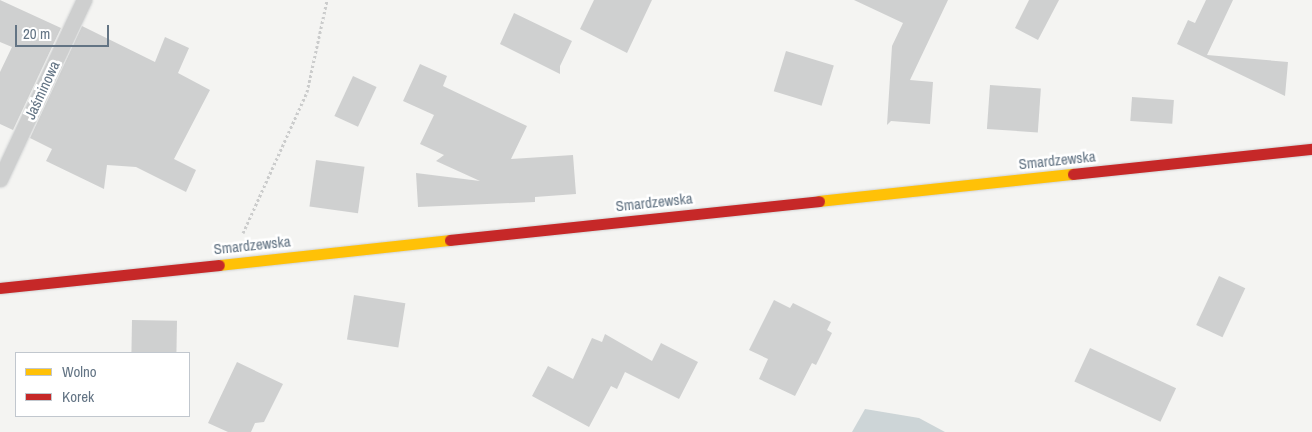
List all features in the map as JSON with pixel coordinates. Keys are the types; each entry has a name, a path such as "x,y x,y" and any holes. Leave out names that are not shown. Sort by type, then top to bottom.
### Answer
{"street":[{"name":"Smardzewska","path":"0,288 1312,149"}],"lane":[{"name":"Jaśminowa","path":"0,179 84,0"}],"path":[{"path":"229,263 307,92 327,0"}],"shaded area":[{"path":"865,409 919,418 945,432 852,432"}],"building":[{"path":"0,0 61,28 13,130 0,124 0,72 12,47 0,42"},
{"path":"594,0 652,0 627,53 580,29"},
{"path":"854,0 948,0 910,80 933,82 930,124 891,121 887,125 892,46 903,23"},
{"path":"1029,0 1059,0 1038,40 1015,28"},
{"path":"1206,0 1233,0 1207,55 1288,62 1285,96 1177,44 1188,20 1195,23"},
{"path":"514,13 572,41 560,66 560,74 500,44"},
{"path":"82,26 155,62 165,37 189,48 178,73 210,90 174,159 196,170 186,192 136,167 107,165 104,189 46,161 52,149 30,138"},
{"path":"786,51 834,66 822,106 774,91"},
{"path":"420,64 447,76 443,86 527,126 511,159 573,155 576,194 535,197 535,202 418,207 416,173 480,181 436,161 444,155 420,144 434,115 403,101"},
{"path":"353,76 377,87 358,127 334,116"},
{"path":"990,85 1041,89 1038,132 987,129"},
{"path":"1132,97 1174,100 1172,124 1130,121"},
{"path":"316,160 365,167 358,213 309,207"},
{"path":"1219,276 1245,288 1222,337 1196,325"},
{"path":"354,295 405,303 398,348 347,339"},
{"path":"774,300 790,308 793,303 831,322 827,330 832,333 816,365 812,363 795,396 759,379 768,359 749,350"},
{"path":"132,320 177,321 176,352 131,352"},
{"path":"605,334 652,361 661,343 698,362 679,399 625,372 617,389 611,386 589,427 532,396 548,366 573,379 592,338 602,342"},
{"path":"1090,348 1176,388 1160,422 1074,382"},
{"path":"237,362 283,384 264,422 255,423 251,432 228,432 208,423"}],"traffic: slow":[{"path":"819,201 1073,174"},
{"path":"219,265 450,240"}],"traffic: jam":[{"path":"1073,174 1312,149"},
{"path":"450,240 819,201"},
{"path":"0,288 219,265"}]}
